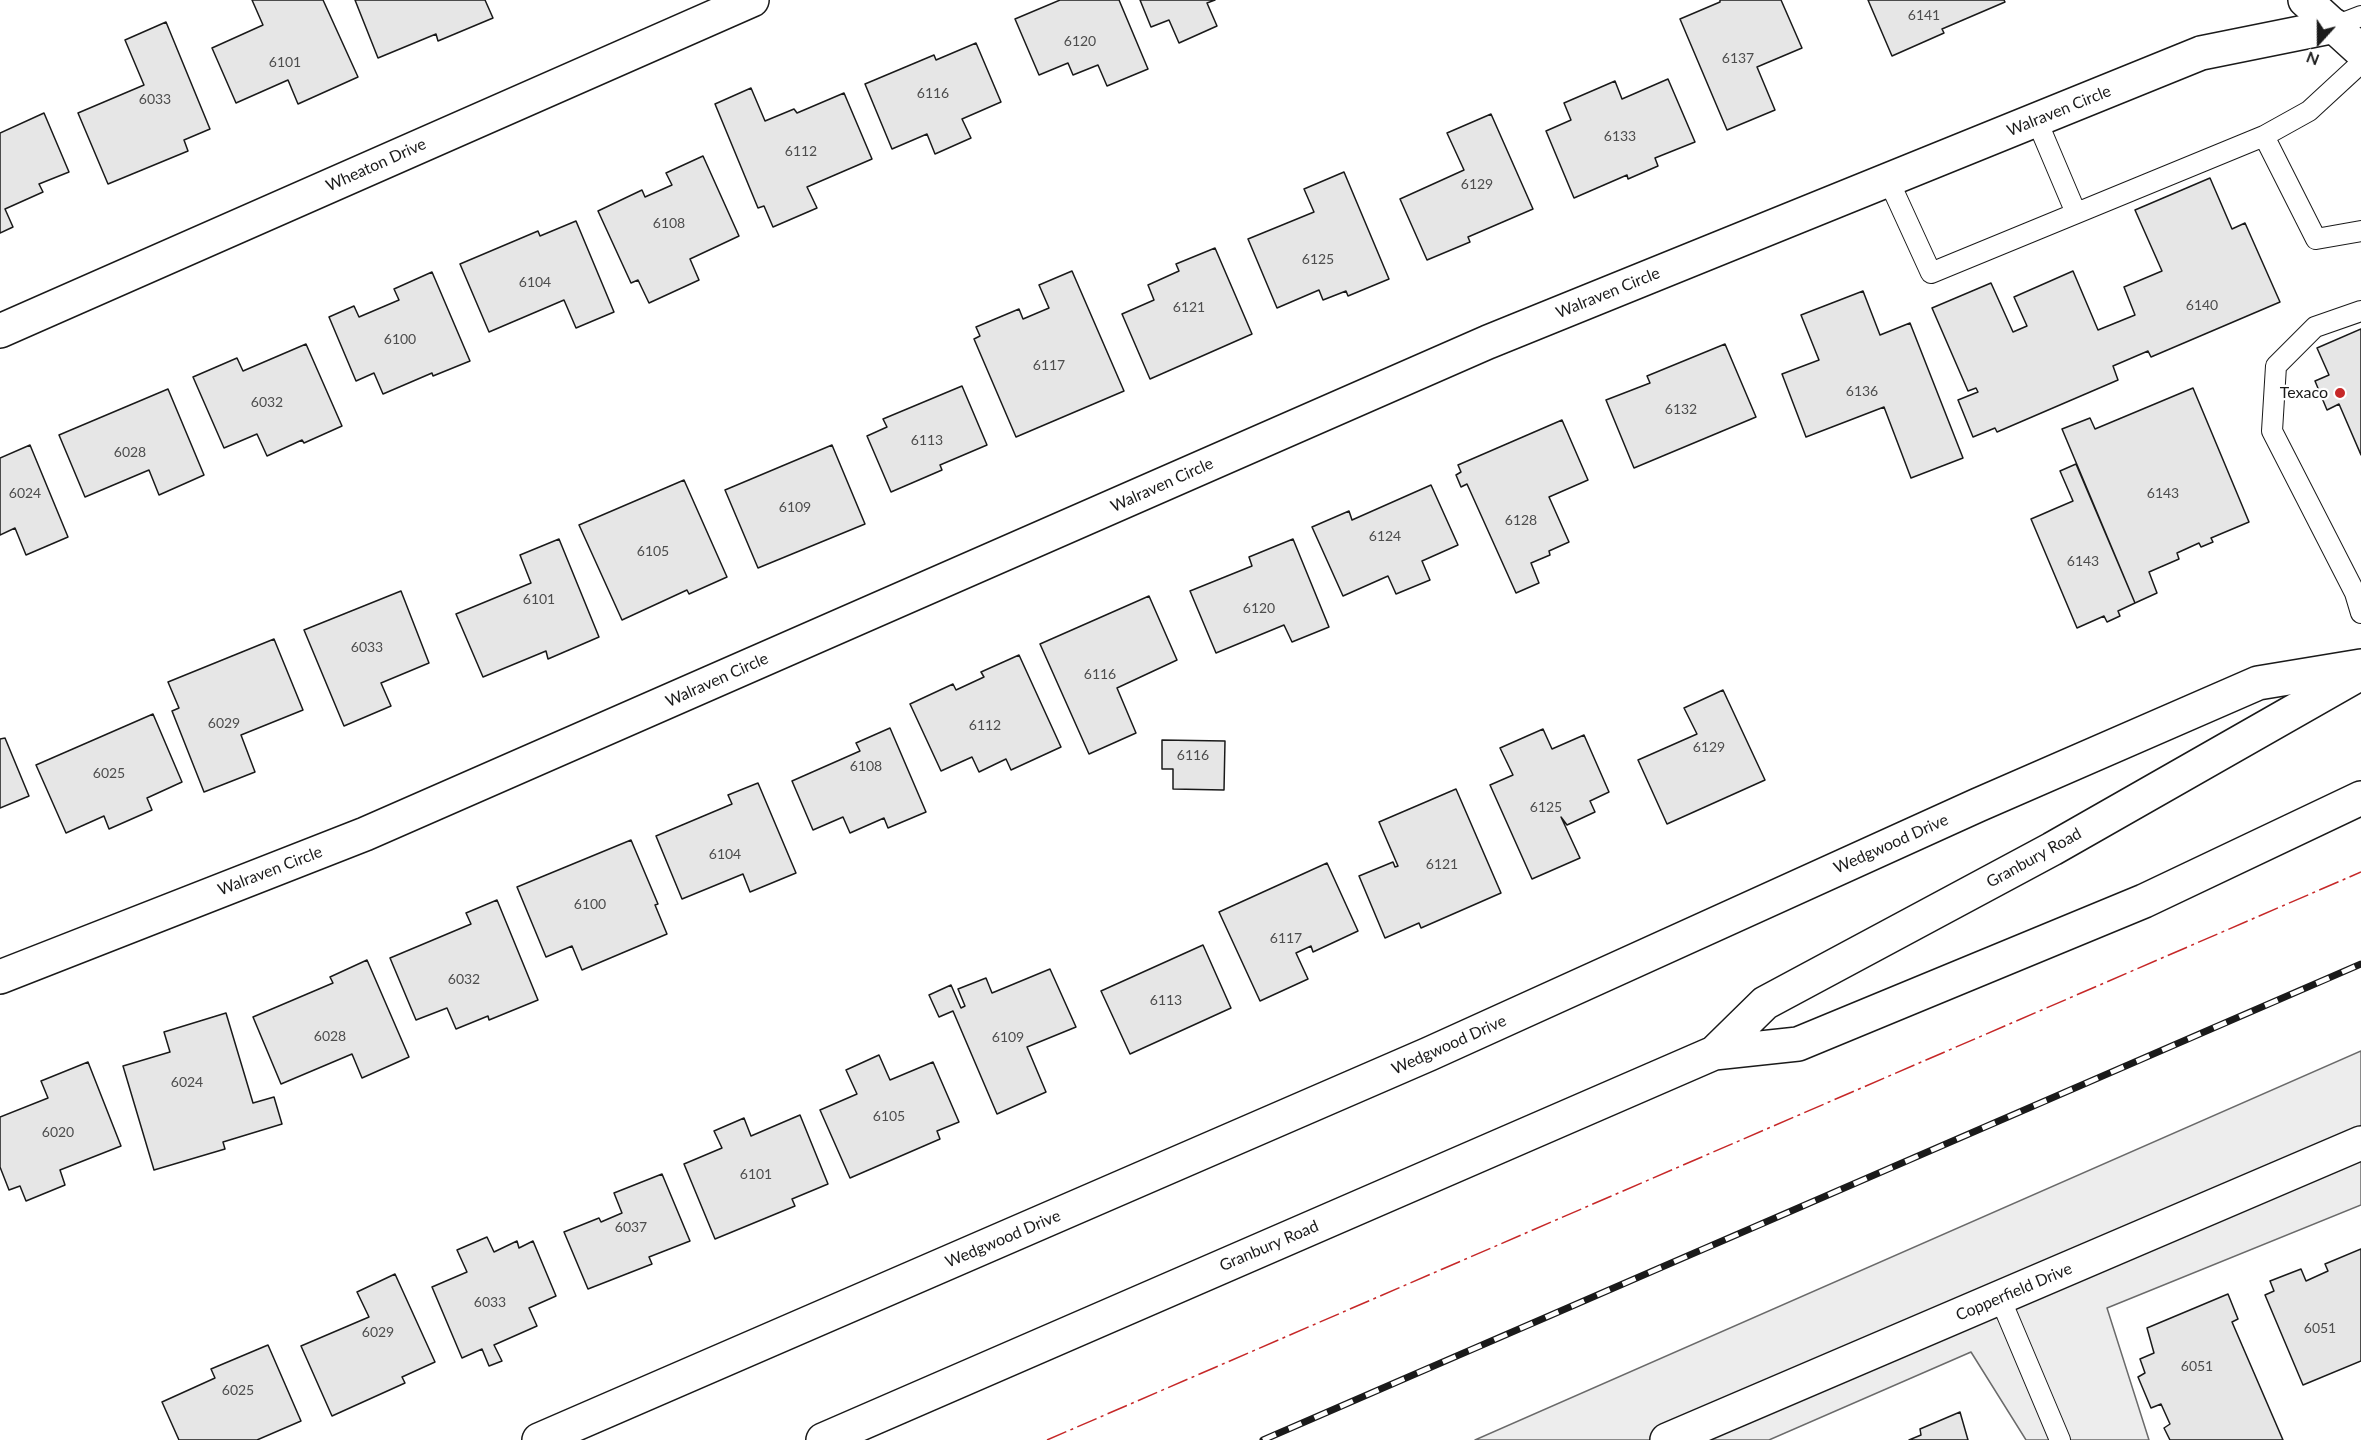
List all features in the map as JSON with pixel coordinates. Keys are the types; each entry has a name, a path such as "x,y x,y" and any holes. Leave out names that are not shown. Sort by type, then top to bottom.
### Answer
{"street":[{"name":"Wheaton Drive","path":"0,331 752,0"},
{"path":"2305,0 2348,21 2361,51"},
{"name":"Walraven Circle","path":"0,977 365,834 1488,342 1888,179 2037,121 2201,53 2348,21"},
{"name":"Wedgwood Drive","path":"539,1440 1429,1054 1978,805 2258,683 2361,666"},
{"name":"Granbury Road","path":"1714,1053 1765,1003 2052,849 2361,673"},
{"name":"Granbury Road","path":"824,1440 1714,1053 1798,1044 2144,901 2361,798"},
{"name":"Copperfield Drive","path":"1667,1440 2361,1143"}],"lane":[{"path":"1888,179 1931,273 2264,136 2309,111 2361,63"},
{"path":"2037,121 2076,213"},
{"path":"2264,136 2316,239 2361,231"},
{"path":"2361,311 2315,327 2276,366 2272,430 2358,591 2361,613"},
{"path":"2000,1298 2060,1440"}],"shaded area":[{"path":"2361,1051 2361,1205 2107,1308 2149,1440 2026,1440 1971,1352 1769,1440 1475,1440"}],"building":[{"path":"252,0 323,0 358,77 298,104 288,80 236,103 212,48 263,25"},
{"path":"355,0 485,0 493,18 438,41 436,34 378,58"},
{"path":"1060,0 1119,0 1148,69 1107,86 1098,65 1073,75 1068,63 1039,75 1015,19"},
{"path":"1140,0 1215,0 1207,3 1217,26 1179,43 1169,20 1151,27"},
{"path":"1720,0 1781,0 1802,48 1757,67 1775,110 1727,130 1680,19 1720,2"},
{"path":"1868,0 2004,0 2005,2 1942,29 1944,33 1892,56"},
{"path":"166,22 210,129 184,140 188,151 108,184 78,113 144,85 125,40"},
{"path":"976,43 1001,102 962,119 971,138 935,154 927,134 892,149 865,84 934,55 936,60"},
{"path":"1668,79 1695,142 1655,158 1658,166 1628,179 1627,175 1574,198 1546,131 1571,120 1564,103 1615,81 1622,99"},
{"path":"751,88 765,121 794,109 797,113 844,93 872,159 807,187 817,208 773,227 764,206 758,208 715,104"},
{"path":"44,113 69,172 39,184 43,192 5,209 13,227 0,233 0,133"},
{"path":"1491,114 1533,209 1468,237 1470,242 1427,260 1400,199 1464,170 1447,133"},
{"path":"703,156 739,236 690,259 699,280 649,303 638,280 631,283 598,211 642,190 645,197 672,185 666,173"},
{"path":"1344,172 1389,279 1348,296 1346,291 1323,300 1319,290 1277,308 1248,239 1314,212 1304,189"},
{"path":"2210,178 2232,229 2245,223 2280,302 2151,357 2148,351 2113,366 2118,380 1997,432 1995,428 1973,437 1958,400 1978,392 1976,388 1968,391 1932,308 1991,283 2013,332 2027,326 2014,297 2073,271 2098,330 2135,315 2124,287 2162,271 2135,210"},
{"path":"576,221 614,312 576,328 564,300 489,332 460,264 538,231 540,236"},
{"path":"1215,248 1252,334 1150,379 1122,314 1154,300 1148,285 1179,271 1176,264"},
{"path":"1072,271 1124,391 1016,437 974,339 980,336 976,327 1019,309 1023,319 1049,308 1039,285"},
{"path":"432,272 470,361 433,376 432,373 383,394 374,373 356,381 329,317 354,306 359,317 399,300 394,289"},
{"path":"1863,291 1880,335 1910,323 1963,458 1911,478 1884,407 1806,437 1782,374 1819,360 1801,315"},
{"name":"Texaco","path":"2361,329 2361,455 2339,404 2327,410 2315,381 2329,375 2317,348"},
{"path":"306,344 342,426 304,443 302,440 267,456 257,434 224,448 193,377 237,358 243,371"},
{"path":"1725,344 1756,417 1634,468 1606,400 1650,383 1647,376"},
{"path":"962,386 987,445 940,465 942,470 891,492 867,436 887,427 883,419"},
{"path":"2193,388 2249,522 2211,538 2213,542 2201,547 2199,543 2177,553 2179,559 2149,572 2157,593 2135,603 2062,429 2090,418 2095,429"},
{"path":"168,389 204,475 159,495 149,470 85,497 59,435"},
{"path":"1562,420 1588,480 1549,497 1569,542 1549,551 1550,555 1531,563 1539,583 1516,593 1467,484 1461,487 1456,475 1461,472 1458,465"},
{"path":"30,445 68,537 26,555 15,528 0,535 0,458"},
{"path":"832,445 865,524 758,568 725,490"},
{"path":"2076,464 2135,603 2118,611 2120,616 2107,622 2104,616 2077,628 2031,519 2073,501 2060,471"},
{"path":"684,480 727,577 689,594 687,590 622,620 579,525"},
{"path":"1431,485 1458,545 1422,561 1430,580 1396,594 1388,576 1343,596 1312,527 1349,511 1352,520"},
{"path":"559,539 599,637 548,659 546,651 483,677 456,614 531,583 520,555"},
{"path":"1293,539 1329,627 1292,642 1284,625 1216,653 1190,591 1252,566 1249,557"},
{"path":"401,591 429,663 381,683 391,706 344,726 304,630"},
{"path":"1149,596 1177,660 1117,688 1136,733 1089,754 1040,644"},
{"path":"274,639 303,710 241,735 255,772 204,792 172,711 179,708 168,682"},
{"path":"1019,655 1061,747 1011,770 1006,759 979,772 972,757 941,771 910,704 953,684 956,690 984,677 981,672"},
{"path":"1723,690 1765,780 1667,824 1638,760 1697,734 1684,708"},
{"path":"153,714 182,782 147,798 152,810 109,829 104,816 66,833 36,765"},
{"path":"890,728 926,812 888,828 884,818 850,833 843,817 813,830 792,781 860,751 856,743"},
{"path":"1543,729 1552,749 1584,735 1609,792 1590,801 1595,812 1567,825 1561,817 1580,858 1532,879 1490,785 1513,775 1500,748"},
{"path":"5,738 29,796 0,808 0,739"},
{"path":"1162,740 1225,741 1224,790 1173,789 1173,769 1162,769"},
{"path":"758,783 796,873 750,892 743,874 682,899 656,836 732,804 728,795"},
{"path":"1456,789 1501,893 1421,928 1419,923 1385,938 1359,876 1393,862 1395,867 1398,866 1379,822"},
{"path":"631,840 658,904 655,905 667,934 582,970 572,946 546,957 517,887"},
{"path":"1327,863 1358,931 1313,952 1311,946 1296,953 1308,979 1260,1001 1219,912"},
{"path":"497,900 538,1000 489,1020 488,1016 456,1029 447,1008 416,1020 390,958 471,924 466,913"},
{"path":"1203,945 1231,1008 1130,1054 1101,991"},
{"path":"367,960 409,1057 362,1078 352,1054 281,1084 253,1017 333,983 330,977"},
{"path":"1050,969 1076,1027 1027,1047 1046,1092 997,1114 953,1011 939,1017 929,995 951,985 961,1008 965,1006 958,989 986,978 992,993"},
{"path":"226,1013 253,1103 274,1097 282,1124 223,1142 225,1149 154,1170 123,1066 170,1052 164,1032"},
{"path":"879,1055 890,1080 933,1062 959,1122 937,1131 940,1139 850,1178 820,1110 857,1094 846,1070"},
{"path":"88,1062 121,1146 60,1170 65,1185 26,1201 20,1186 9,1190 0,1167 0,1117 48,1098 41,1081"},
{"path":"800,1115 828,1184 792,1199 795,1206 715,1239 684,1164 722,1148 714,1131 744,1118 751,1136"},
{"path":"662,1174 690,1241 649,1257 652,1264 588,1289 564,1232 599,1218 601,1222 622,1213 614,1193"},
{"path":"487,1237 494,1252 517,1241 519,1248 533,1241 556,1296 529,1308 537,1326 494,1345 502,1361 489,1366 482,1349 462,1358 432,1287 467,1272 457,1250"},
{"path":"2361,1249 2361,1361 2303,1385 2265,1295 2274,1291 2270,1281 2301,1269 2306,1281 2328,1271 2325,1264"},
{"path":"395,1274 435,1362 402,1377 405,1383 332,1416 301,1346 369,1317 357,1292"},
{"path":"2228,1294 2238,1319 2232,1322 2283,1440 2170,1440 2164,1428 2170,1424 2161,1404 2151,1408 2138,1377 2145,1373 2140,1359 2154,1353 2147,1328"},
{"path":"268,1345 301,1421 257,1440 179,1440 162,1402 215,1378 211,1369"},
{"path":"1960,1412 1968,1440 1909,1440 1921,1435 1920,1429"}],"railway":[{"path":"1263,1440 2361,964"}],"power":[{"path":"1047,1440 2361,872"}],"place":[{"name":"Texaco","path":"2340,393"}]}
